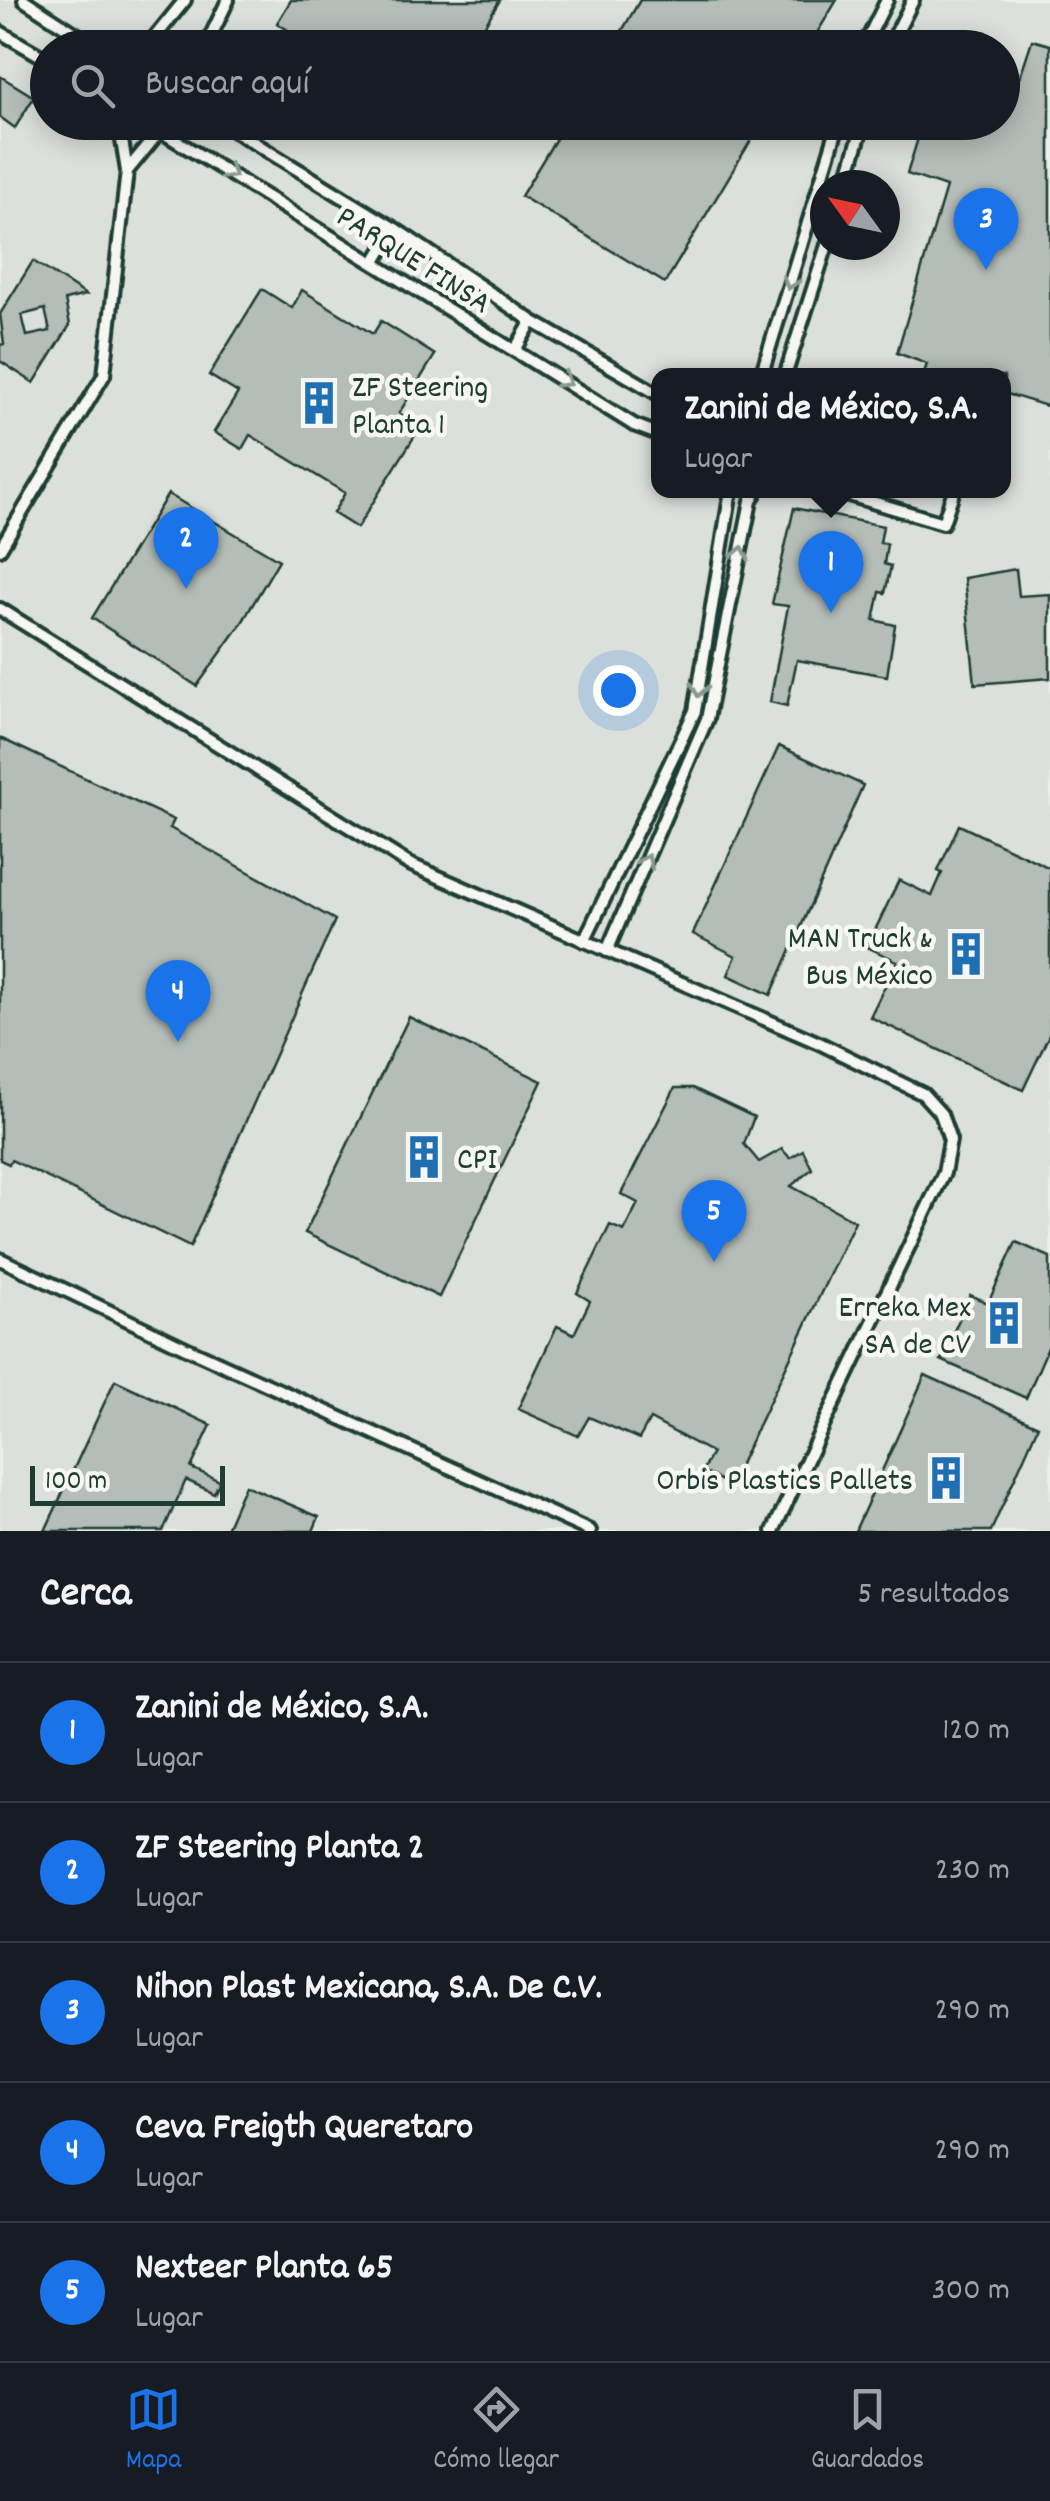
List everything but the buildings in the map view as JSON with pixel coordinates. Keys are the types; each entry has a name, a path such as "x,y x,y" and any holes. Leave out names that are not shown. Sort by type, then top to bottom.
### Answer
{"street":[{"path":"24,0 70,30"},
{"path":"161,30 185,0"},
{"path":"214,30 228,0"},
{"path":"872,30 887,0"},
{"path":"898,30 913,0"},
{"path":"0,32 30,50"},
{"path":"0,548 104,375 128,171 122,140"},
{"path":"128,171 153,140"},
{"name":"PARQUE FINSA","path":"185,140 374,263 651,431"},
{"path":"249,140 395,229 532,321 651,390"},
{"path":"763,368 833,140"},
{"path":"850,170 859,140"},
{"path":"374,263 395,229"},
{"path":"788,368 822,260"},
{"path":"515,350 532,321"},
{"path":"584,941 695,712 730,498"},
{"path":"607,951 707,719 753,498"},
{"path":"859,498 943,523 951,498"},
{"path":"0,609 409,864 902,1082 932,1102 947,1128 950,1154 944,1173 773,1531"},
{"path":"0,1260 590,1531"}],"shaded area":[{"path":"0,0 1050,0 1050,1531 0,1531"}],"place":[{"name":"Nihon Plast Mexicana, S.A. De C.V.","path":"986,270"},
{"name":"ZF Steering Planta 1","path":"319,403"},
{"name":"ZF Steering Planta 2","path":"186,589"},
{"name":"Zanini de México, S.A.","path":"831,613"},
{"name":"MAN Truck & Bus México","path":"966,954"},
{"name":"Ceva Freigth Queretaro","path":"178,1042"},
{"name":"CPI","path":"424,1157"},
{"name":"Nexteer Planta 65","path":"714,1262"},
{"name":"Erreka Mex SA de CV","path":"1004,1323"},
{"name":"Orbis Plastics Pallets","path":"946,1478"}]}
